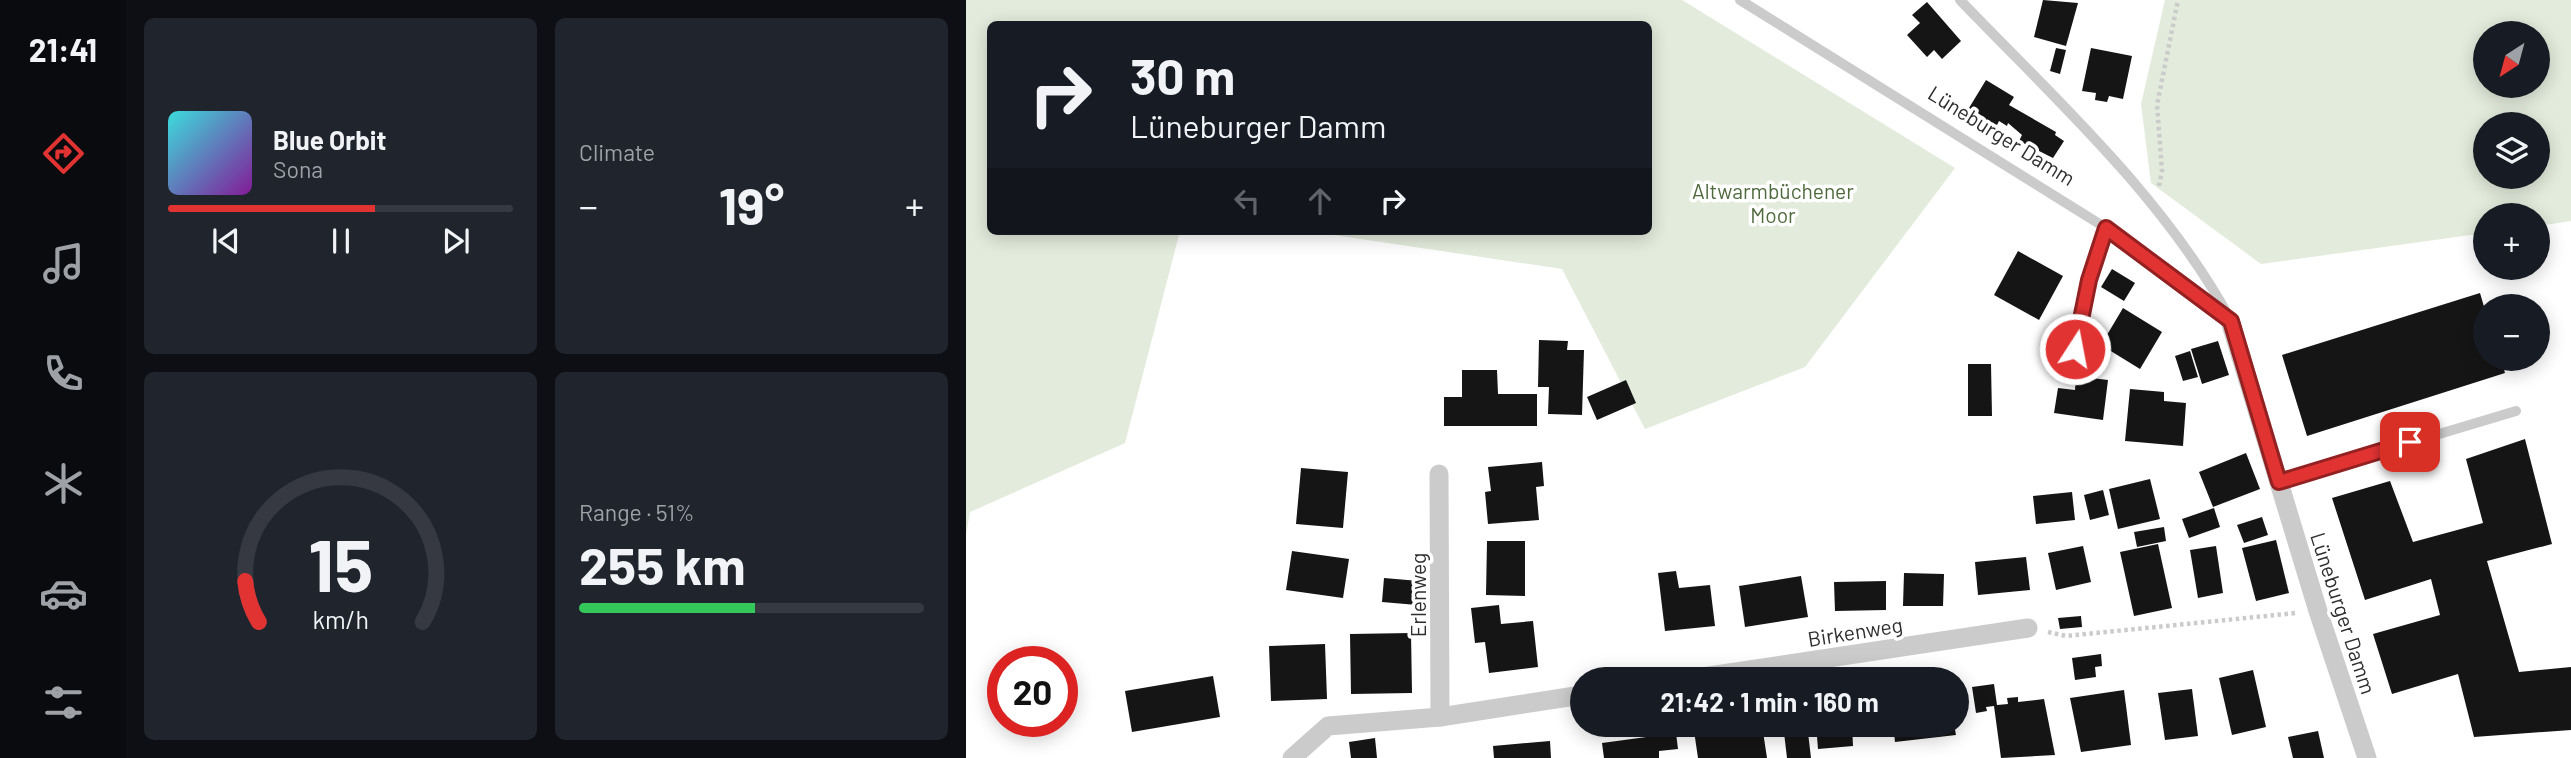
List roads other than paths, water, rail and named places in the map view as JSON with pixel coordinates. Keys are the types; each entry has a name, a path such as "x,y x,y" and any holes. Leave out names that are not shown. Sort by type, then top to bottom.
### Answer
{"street":[{"name":"Lüneburger Damm","path":"2231,321 2318,611 2367,758"},
{"name":"Erlenweg","path":"1439,474 1440,717"},
{"name":"Birkenweg","path":"1769,667 2028,628"},
{"path":"1292,758 1328,726 1440,717 1570,697"}],"lane":[{"name":"Lüneburger Damm","path":"1740,0 2106,228 2231,321"},
{"name":"Lüneburger Damm","path":"1960,0 2155,204 2203,270 2231,321"},
{"path":"2075,349 2089,280 2106,228"},
{"path":"2279,482 2516,411"}],"park label":[{"name":"Altwarmbüchener Moor","path":"1773,202"}]}
